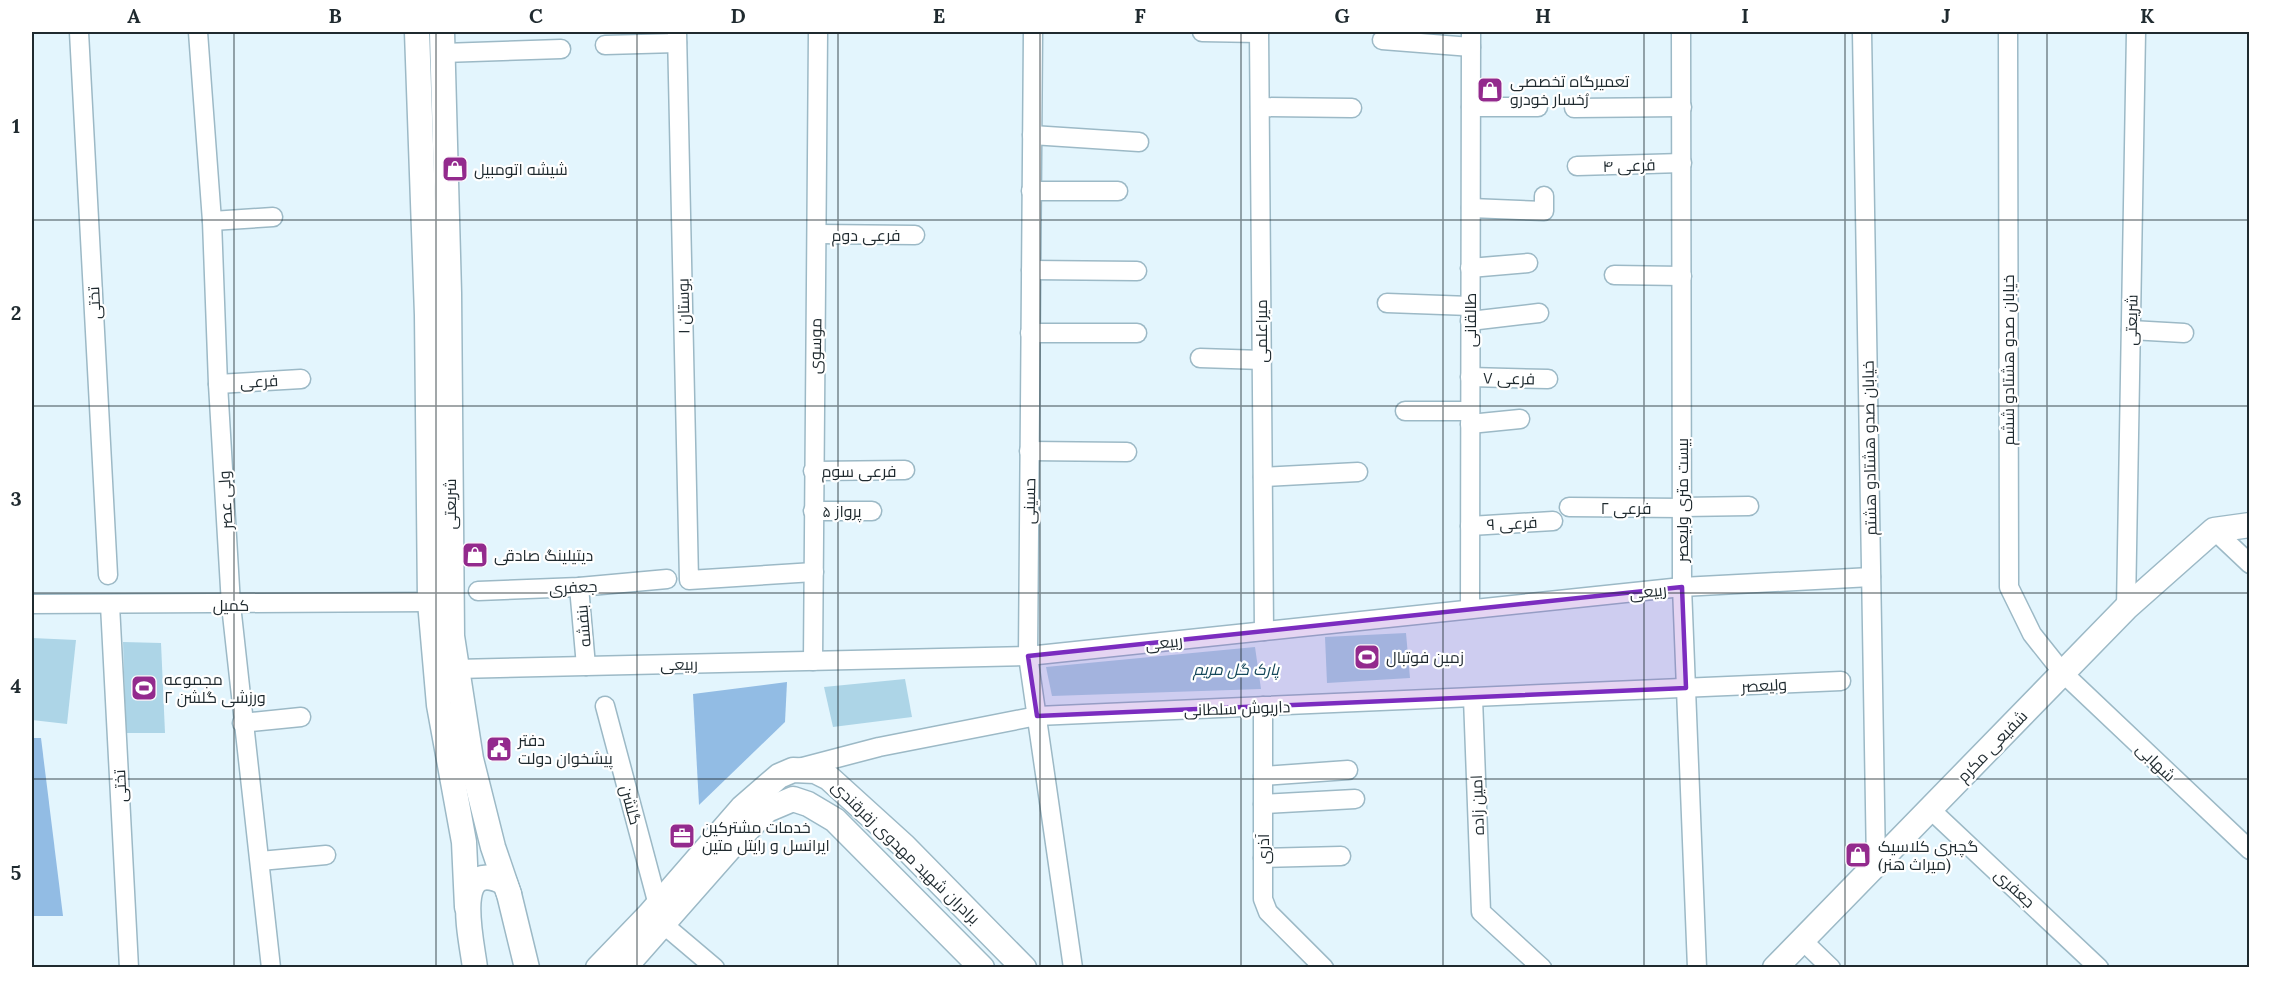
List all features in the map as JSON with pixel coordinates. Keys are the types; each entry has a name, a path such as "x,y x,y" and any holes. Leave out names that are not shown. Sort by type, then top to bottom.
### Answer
{"main road":[{"name":"شریعتی","path":"417,32 427,315 430,602 439,705 464,842 467,907 475,968"},
{"name":"شریعتی","path":"442,42 449,293 452,636 471,759 493,847 509,894 528,966"},
{"path":"2214,530 2250,525"},
{"name":"شفیعی مکرم","path":"1775,968 2126,608 2214,530"},
{"path":"624,968 660,915 729,836 742,808 779,776 793,770"},
{"name":"برادران شهید مهدوی زفرقندی","path":"793,770 815,771 829,778 904,846 1024,968"},
{"name":"برادران شهید مهدوی زفرقندی","path":"729,836 767,810 793,799 808,804 835,820 982,968"},
{"path":"467,907 475,882 483,877 493,877 505,883 509,894"},
{"path":"598,968 660,915"}],"street":[{"name":"تختی","path":"79,32 108,575"},
{"name":"ولی عصر","path":"198,32 212,221 218,384 231,605 271,968"},
{"name":"موسوی","path":"813,661 818,32"},
{"name":"حسینی","path":"1033,32 1028,656 1073,968"},
{"path":"1202,32 1259,32"},
{"name":"میراعلمی","path":"1259,32 1264,631"},
{"name":"بیست متری ولیعصر","path":"1682,32 1682,587 1696,968"},
{"name":"خیابان صدو هشتادو هشتم","path":"1862,32 1876,865"},
{"name":"خیابان صدو هشتادو ششم","path":"2008,32 2009,588 2032,634 2063,673"},
{"name":"شریعتی","path":"2126,608 2136,32"},
{"path":"605,45 677,37"},
{"name":"بوستان ۱","path":"677,37 689,580 814,572"},
{"path":"1382,40 1471,39"},
{"name":"طالقانی","path":"1470,609 1471,39"},
{"path":"442,42 561,48"},
{"path":"1260,107 1352,108"},
{"path":"1471,107 1538,108"},
{"path":"1574,108 1682,107"},
{"path":"1032,135 1139,142"},
{"name":"فرعی ۴","path":"1577,166 1682,163"},
{"path":"1031,191 1118,191"},
{"path":"1470,208 1544,211 1544,196"},
{"path":"212,221 273,217"},
{"name":"فرعی دوم","path":"818,234 915,235"},
{"path":"1470,268 1528,263"},
{"path":"1031,270 1137,270"},
{"path":"1614,275 1682,276"},
{"path":"1387,303 1470,313 1539,313"},
{"path":"2131,330 2184,333"},
{"path":"1030,333 1137,333"},
{"path":"1200,358 1262,360"},
{"name":"فرعی ۷","path":"1470,377 1548,379"},
{"name":"فرعی","path":"218,384 301,379"},
{"path":"1405,411 1470,417 1520,418"},
{"path":"1029,451 1127,452"},
{"name":"فرعی سوم","path":"813,471 905,470"},
{"path":"1263,477 1358,472"},
{"name":"فرعی ۲","path":"1569,507 1749,506"},
{"name":"پرواز ۵","path":"813,511 872,511"},
{"name":"فرعی ۹","path":"1470,526 1553,521"},
{"path":"2214,530 2250,564"},
{"name":"ربیعی","path":"456,669 1028,656 1682,587 1871,577"},
{"name":"جعفری","path":"478,591 579,587 667,579"},
{"name":"بنفشه","path":"579,587 586,666"},
{"name":"کمیل","path":"32,604 231,605 430,602"},
{"name":"تختی","path":"110,605 129,968"},
{"name":"شهابی","path":"2063,673 2250,850"},
{"name":"ولیعصر","path":"1686,688 1841,681"},
{"name":"داریوش سلطانی","path":"793,770 879,747 1037,716 1686,688"},
{"name":"امین زاده","path":"1473,698 1481,912 1542,968"},
{"name":"گلشن","path":"605,706 660,915"},
{"name":"آذری","path":"1263,706 1263,898 1268,912 1324,968"},
{"path":"243,723 301,717"},
{"path":"1263,776 1348,770"},
{"path":"1263,804 1355,799"},
{"name":"جعفری","path":"1930,809 2099,968"},
{"path":"260,861 326,855"},
{"path":"1263,858 1341,856"},
{"path":"660,915 715,968"},
{"path":"1802,940 1830,968"}],"highlighted area":[{"path":"1682,587 1686,688 1037,716 1028,656"}],"green space":[{"name":"زمین فوتبال","path":"1406,633 1410,678 1327,683 1325,637"},
{"path":"32,638 76,640 67,724 32,720"},
{"name":"مجموعه ورزشی گلشن ۲","path":"123,642 161,643 165,733 126,733"},
{"name":"پارک گل مریم","path":"1255,647 1261,689 1052,696 1046,667"},
{"path":"905,679 912,717 833,727 824,687"}],"building":[{"path":"787,682 785,722 699,805 693,694"},
{"path":"32,738 41,738 63,916 32,916"}],"place":[{"name":"تعمیرگاه تخصصی رُخسار خودرو","path":"1490,90"},
{"name":"شیشه اتومبیل","path":"455,169"},
{"name":"دیتیلینگ صادقی","path":"475,555"},
{"name":"زمین فوتبال","path":"1367,657"},
{"name":"مجموعه ورزشی گلشن ۲","path":"144,688"},
{"name":"دفتر پیشخوان دولت","path":"499,749"},
{"name":"خدمات مشترکین ایرانسل و رایتل متین","path":"682,836"},
{"name":"گچبری کلاسیک (میراث هنر)","path":"1858,855"}]}
